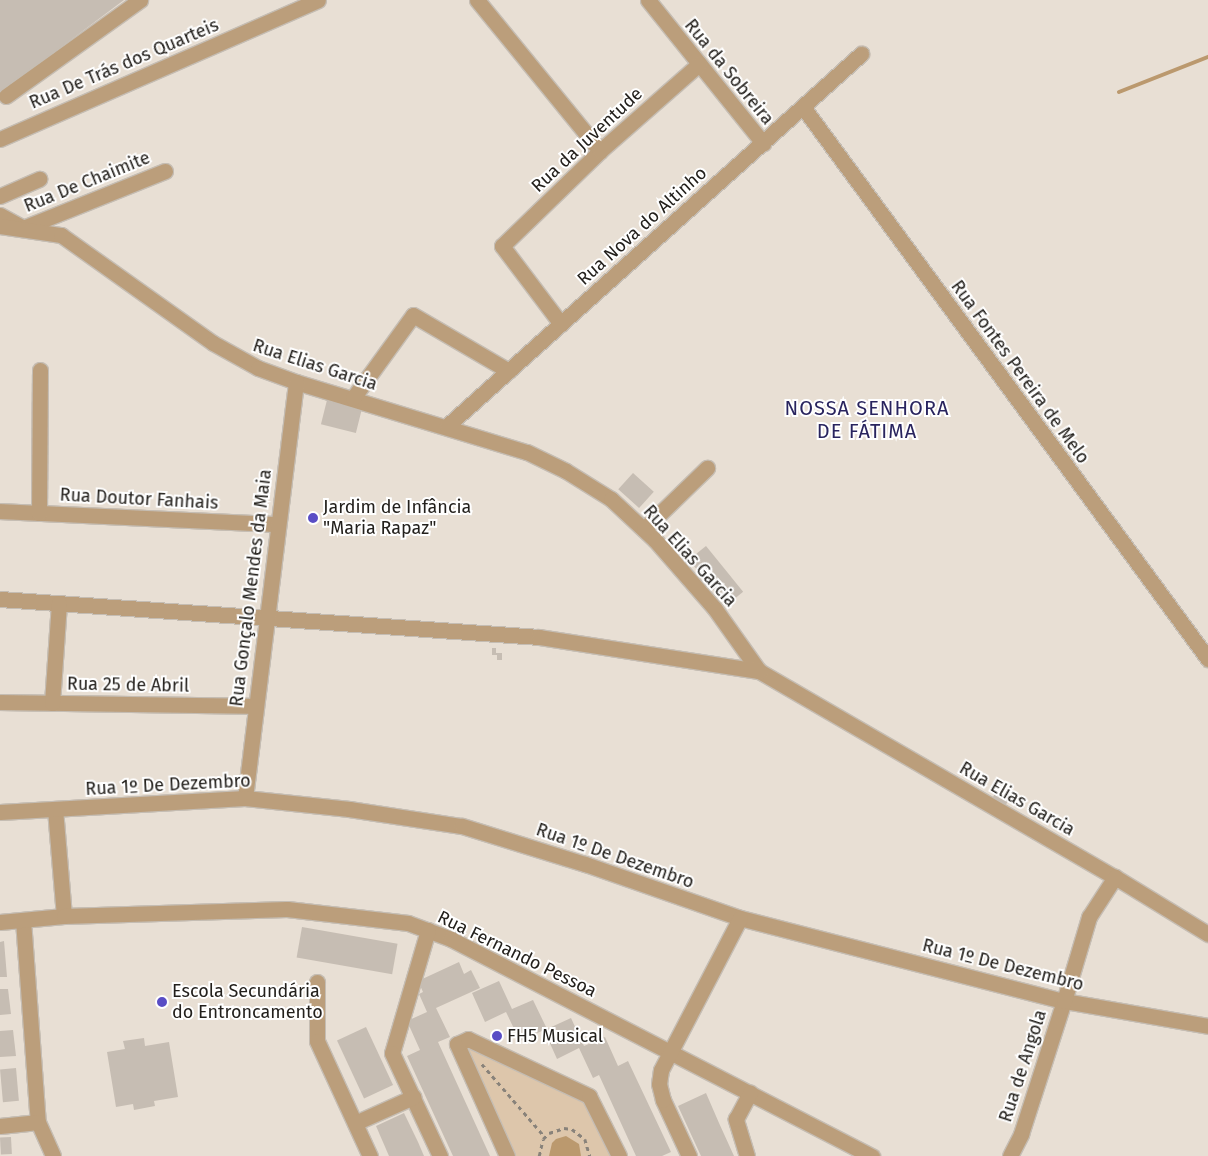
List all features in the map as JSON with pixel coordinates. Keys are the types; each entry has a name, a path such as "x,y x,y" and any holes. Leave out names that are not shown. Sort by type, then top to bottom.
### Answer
{"street":[{"path":"6,96 140,0"},
{"name":"Rua De Trás dos Quarteis","path":"0,139 318,0"},
{"path":"477,0 600,151"},
{"name":"Rua da Sobreira","path":"648,0 763,143"},
{"name":"Rua Nova do Altinho","path":"447,426 862,54"},
{"name":"Rua da Juventude","path":"561,324 502,246 600,151 699,64"},
{"name":"Rua Fontes Pereira de Melo","path":"803,107 1208,659"},
{"name":"Rua De Chaimite","path":"23,228 165,171"},
{"path":"0,196 39,179"},
{"path":"0,215 23,228"},
{"name":"Rua Elias Garcia","path":"0,226 61,235 233,356 258,368 296,382 447,426 527,452 566,471 611,499 644,529 715,609 760,671 1115,877 1208,934"},
{"path":"353,398 413,315 509,371"},
{"path":"39,512 40,370"},
{"name":"Rua Gonçalo Mendes da Maia","path":"245,798 265,619 296,382"},
{"path":"644,529 707,468"},
{"name":"Rua Doutor Fanhais","path":"0,510 277,524"},
{"path":"0,599 539,637 760,671"},
{"path":"52,703 59,603"},
{"name":"Rua 25 de Abril","path":"0,702 255,706"},
{"name":"Rua 1º De Dezembro","path":"0,812 245,798 349,809 462,826 585,864 740,918 1064,1002 1208,1026"},
{"path":"55,809 64,916"},
{"name":"Rua de Angola","path":"1010,1156 1021,1134 1064,1002 1089,917 1115,877"},
{"name":"Rua Fernando Pessoa","path":"0,922 64,916 287,909 399,922 451,939 872,1156"},
{"path":"689,1156 663,1100 659,1084 661,1070 740,918"},
{"path":"23,920 38,1122 53,1156"},
{"path":"428,930 392,1053 440,1156"},
{"path":"317,982 317,1041 370,1156"},
{"path":"507,1156 457,1044 468,1039 588,1096 619,1156"},
{"path":"747,1156 742,1146 736,1119 750,1093"},
{"path":"355,1123 414,1097"},
{"path":"0,1126 38,1122"}],"path":[{"path":"478,1059 546,1137"},
{"path":"539,1156 540,1147 546,1137 556,1129 572,1129 585,1139 590,1156"}],"shaded area":[{"path":"471,1043 587,1099 616,1156 511,1156 461,1047"},
{"path":"566,1136 579,1144 581,1156 549,1156 552,1143 556,1139"}],"building":[{"path":"0,0 124,0 0,93"},
{"path":"327,400 362,409 356,433 321,424"},
{"path":"633,473 654,492 639,508 618,489"},
{"path":"706,546 743,592 726,606 689,560"},
{"path":"492,648 496,648 496,653 502,653 502,660 497,660 497,655 492,655"},
{"path":"996,792 1009,800 1005,806 992,798"},
{"path":"302,927 398,944 392,974 297,958"},
{"path":"4,941 7,977 0,977 0,942"},
{"path":"459,962 464,974 471,970 480,988 436,1008 450,1037 438,1042 490,1156 453,1156 407,1056 420,1050 407,1021 427,1012 419,994 423,992 418,981"},
{"path":"499,981 512,1009 533,1000 547,1029 571,1018 584,1046 605,1037 618,1066 628,1061 671,1152 662,1156 636,1156 599,1075 593,1078 579,1048 557,1059 544,1030 520,1041 506,1012 485,1022 472,993"},
{"path":"0,989 8,989 11,1014 0,1015"},
{"path":"366,1027 393,1085 364,1099 337,1041"},
{"path":"13,1030 16,1056 0,1057 0,1031"},
{"path":"144,1038 145,1046 169,1042 178,1097 154,1101 155,1106 134,1110 133,1104 116,1107 107,1052 125,1049 123,1041"},
{"path":"16,1068 19,1101 3,1102 0,1069"},
{"path":"706,1093 734,1156 701,1156 678,1106"},
{"path":"404,1113 424,1156 389,1156 376,1126"},
{"path":"11,1137 12,1154 1,1155 0,1138"}],"waterway":[{"path":"1119,92 1208,57"}],"place":[{"name":"Jardim de Infância \"Maria Rapaz\"","path":"313,518"},
{"name":"Escola Secundária do Entroncamento","path":"162,1002"},
{"name":"FH5 Musical","path":"497,1036"}],"district":[{"name":"NOSSA SENHORA DE FÁTIMA","path":"867,420"}]}
